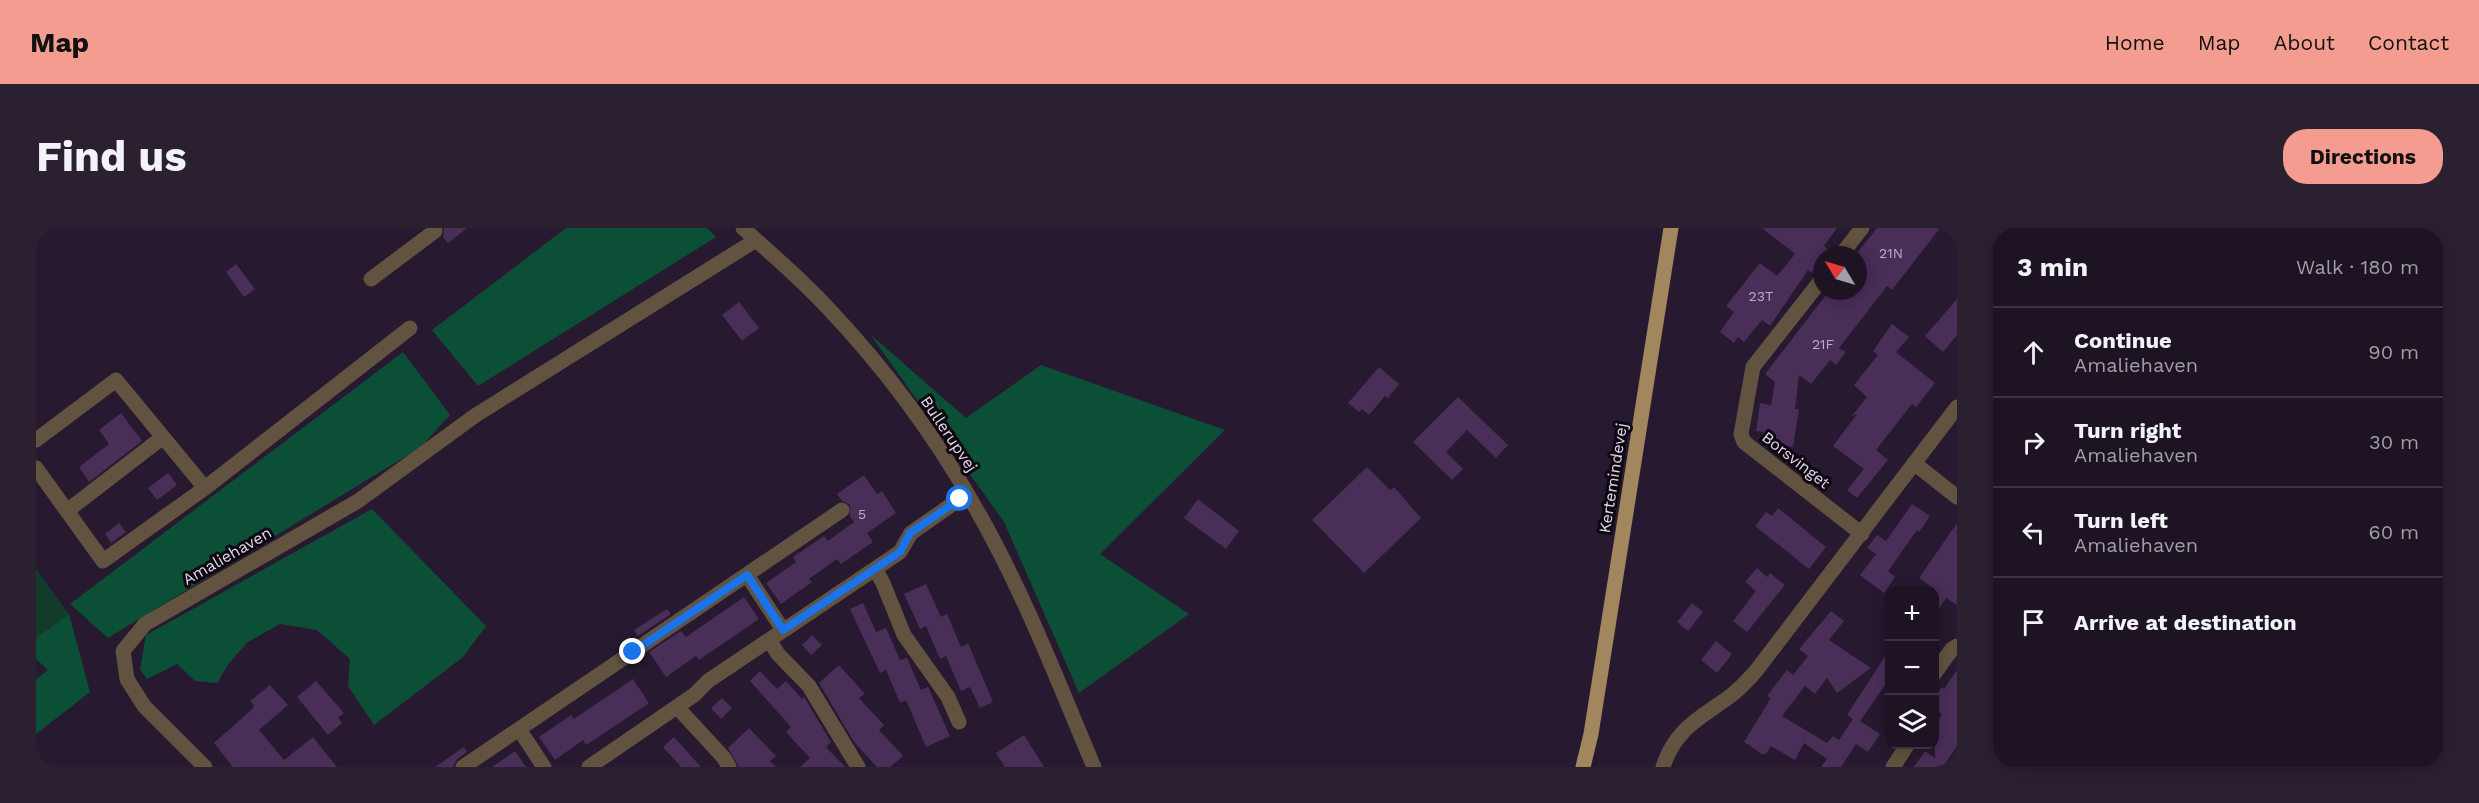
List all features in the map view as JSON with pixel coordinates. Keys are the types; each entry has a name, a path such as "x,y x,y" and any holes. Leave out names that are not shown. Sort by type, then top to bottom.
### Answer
{"main road":[{"name":"Kertemindevej","path":"1583,767 1591,734 1671,228"},
{"name":"Kertemindevej","path":"1589,767 1591,734"}],"street":[{"name":"Bullerupvej","path":"743,228 825,304 850,332 916,417 967,494 1012,576 1094,767"},
{"path":"1845,246 1855,230"},
{"path":"371,279 435,231"},
{"name":"Amaliehaven","path":"205,767 144,706 127,679 123,651 145,624 358,501 476,415 756,240"},
{"name":"Borsvinget","path":"1813,291 1753,368 1741,434 1744,442 1862,534"},
{"path":"36,468 103,561 205,488 410,328"},
{"path":"36,440 116,380 205,488"},
{"path":"1663,767 1682,733 1701,715 1731,696 1756,671 1957,406"},
{"path":"67,511 163,437"},
{"path":"1914,464 1957,497"},
{"path":"593,766 694,695 708,681 900,552 910,533 967,494"},
{"path":"463,767 842,510"},
{"path":"875,569 884,583 904,635 948,697 960,722"},
{"path":"747,575 783,630"},
{"path":"769,640 778,654 810,686 858,767"},
{"path":"1939,668 1952,649 1957,646"},
{"path":"676,707 724,758 729,767"},
{"path":"519,729 544,767"},
{"path":"1893,767 1905,749"}],"green space":[{"path":"566,228 707,228 716,237 478,386 432,330"},
{"path":"870,334 966,418 1041,365 1225,430 1100,554 1189,614 1079,693 1004,522"},
{"path":"403,352 450,415 421,447 108,638 70,604"},
{"path":"372,509 486,626 463,657 374,725 348,686 350,659 317,630 280,624 248,642 229,663 217,683 195,681 177,664 147,679 140,669 146,635"},
{"path":"36,569 69,614 36,638"},
{"path":"69,614 90,692 36,734 36,679 48,670 36,659 36,638"}],"building":[{"path":"444,228 467,228 448,243 443,237"},
{"path":"1762,228 1837,228 1824,246 1813,246 1813,272 1808,270 1770,326 1762,320 1744,342 1738,337 1734,343 1720,332 1734,312 1726,306 1760,263 1777,276 1795,254"},
{"path":"1877,228 1940,228 1892,290 1887,286 1839,348 1846,352 1836,365 1830,360 1811,384 1799,375 1795,409 1799,409 1793,447 1770,444 1763,438 1763,432 1756,431 1760,403 1771,405 1775,382 1765,374 1822,300 1867,300 1867,246 1863,246"},
{"path":"236,264 255,289 244,297 226,272"},
{"path":"1957,299 1957,335 1943,352 1925,336"},
{"path":"739,302 759,328 742,341 722,315"},
{"path":"1892,324 1909,337 1896,352 1935,383 1916,407 1912,404 1876,450 1888,460 1857,498 1847,490 1864,469 1833,446 1867,397 1854,385 1878,355 1873,351"},
{"path":"1379,367 1399,384 1388,398 1385,396 1369,415 1362,409 1359,412 1348,403"},
{"path":"1458,397 1508,445 1496,458 1467,430 1446,452 1463,469 1452,480 1413,442"},
{"path":"121,413 142,441 89,482 79,467 109,444 99,430"},
{"path":"1367,467 1390,490 1394,487 1421,518 1364,573 1312,520"},
{"path":"168,473 177,485 157,500 148,488"},
{"path":"864,475 877,494 882,491 896,513 867,533 873,542 841,564 837,559 809,579 812,582 781,604 766,583 796,562 793,557 824,536 828,541 854,522 850,516 850,505 841,500 837,494"},
{"path":"1198,499 1239,531 1226,549 1184,518"},
{"path":"1912,504 1930,516 1919,532 1917,530 1888,571 1895,577 1888,587 1885,587 1884,593 1860,575 1876,554 1867,548 1877,535 1886,541"},
{"path":"1778,508 1826,547 1809,569 1755,526 1766,512 1772,516"},
{"path":"119,523 126,532 111,543 105,534"},
{"path":"1957,523 1957,605 1946,598 1939,609 1939,587 1932,587 1919,578"},
{"path":"1757,568 1767,577 1770,573 1785,585 1747,632 1733,621 1756,591 1745,582"},
{"path":"926,584 941,617 947,614 961,647 968,643 993,702 980,708 970,687 961,691 946,656 940,659 926,626 920,629 904,594"},
{"path":"744,597 759,619 699,660 696,656 666,677 649,652 681,631 686,637"},
{"path":"863,603 876,632 886,628 900,660 907,658 921,690 928,687 950,736 926,747 906,700 900,703 886,670 880,673 850,609"},
{"path":"1692,603 1703,612 1688,631 1677,622"},
{"path":"667,609 671,614 638,636 634,630"},
{"path":"1831,611 1844,621 1829,640 1871,668 1837,693 1827,678 1815,694 1805,686 1782,716 1827,743 1833,736 1839,740 1853,719 1847,715 1885,657 1885,685 1860,721 1880,734 1868,752 1856,744 1841,767 1821,767 1827,759 1804,743 1795,760 1771,746 1766,754 1762,754 1744,742 1771,698 1767,696 1787,670 1793,675 1808,656 1799,649"},
{"path":"812,635 822,645 811,655 802,645"},
{"path":"1716,641 1732,654 1717,673 1701,660"},
{"path":"839,665 865,694 859,698 884,725 879,730 903,756 890,767 877,767 854,742 819,683"},
{"path":"1957,670 1957,746 1944,765 1948,767 1914,767 1925,751 1935,758 1935,749 1939,749 1939,719 1942,714 1939,712 1939,691 1942,687 1944,689"},
{"path":"760,671 777,689 786,681 802,699 804,697 831,742 826,747 845,767 800,767 810,758 786,732 791,727 750,681"},
{"path":"633,679 649,703 586,745 583,740 555,760 539,737 571,715 574,719"},
{"path":"316,681 344,713 338,718 342,723 328,735 297,697"},
{"path":"270,685 288,705 259,730 284,760 313,737 337,767 233,767 214,743 250,711 254,706 250,701"},
{"path":"722,698 732,708 721,719 711,708"},
{"path":"749,728 776,756 770,761 776,767 739,767 728,748"},
{"path":"1024,735 1044,767 1005,767 996,753"},
{"path":"674,737 701,767 681,767 663,747"},
{"path":"464,747 467,752 457,759 453,767 435,767"},
{"path":"515,751 526,767 492,767"}],"route":[{"path":"633,652 747,575 783,630 900,552 910,533 960,499"}]}
